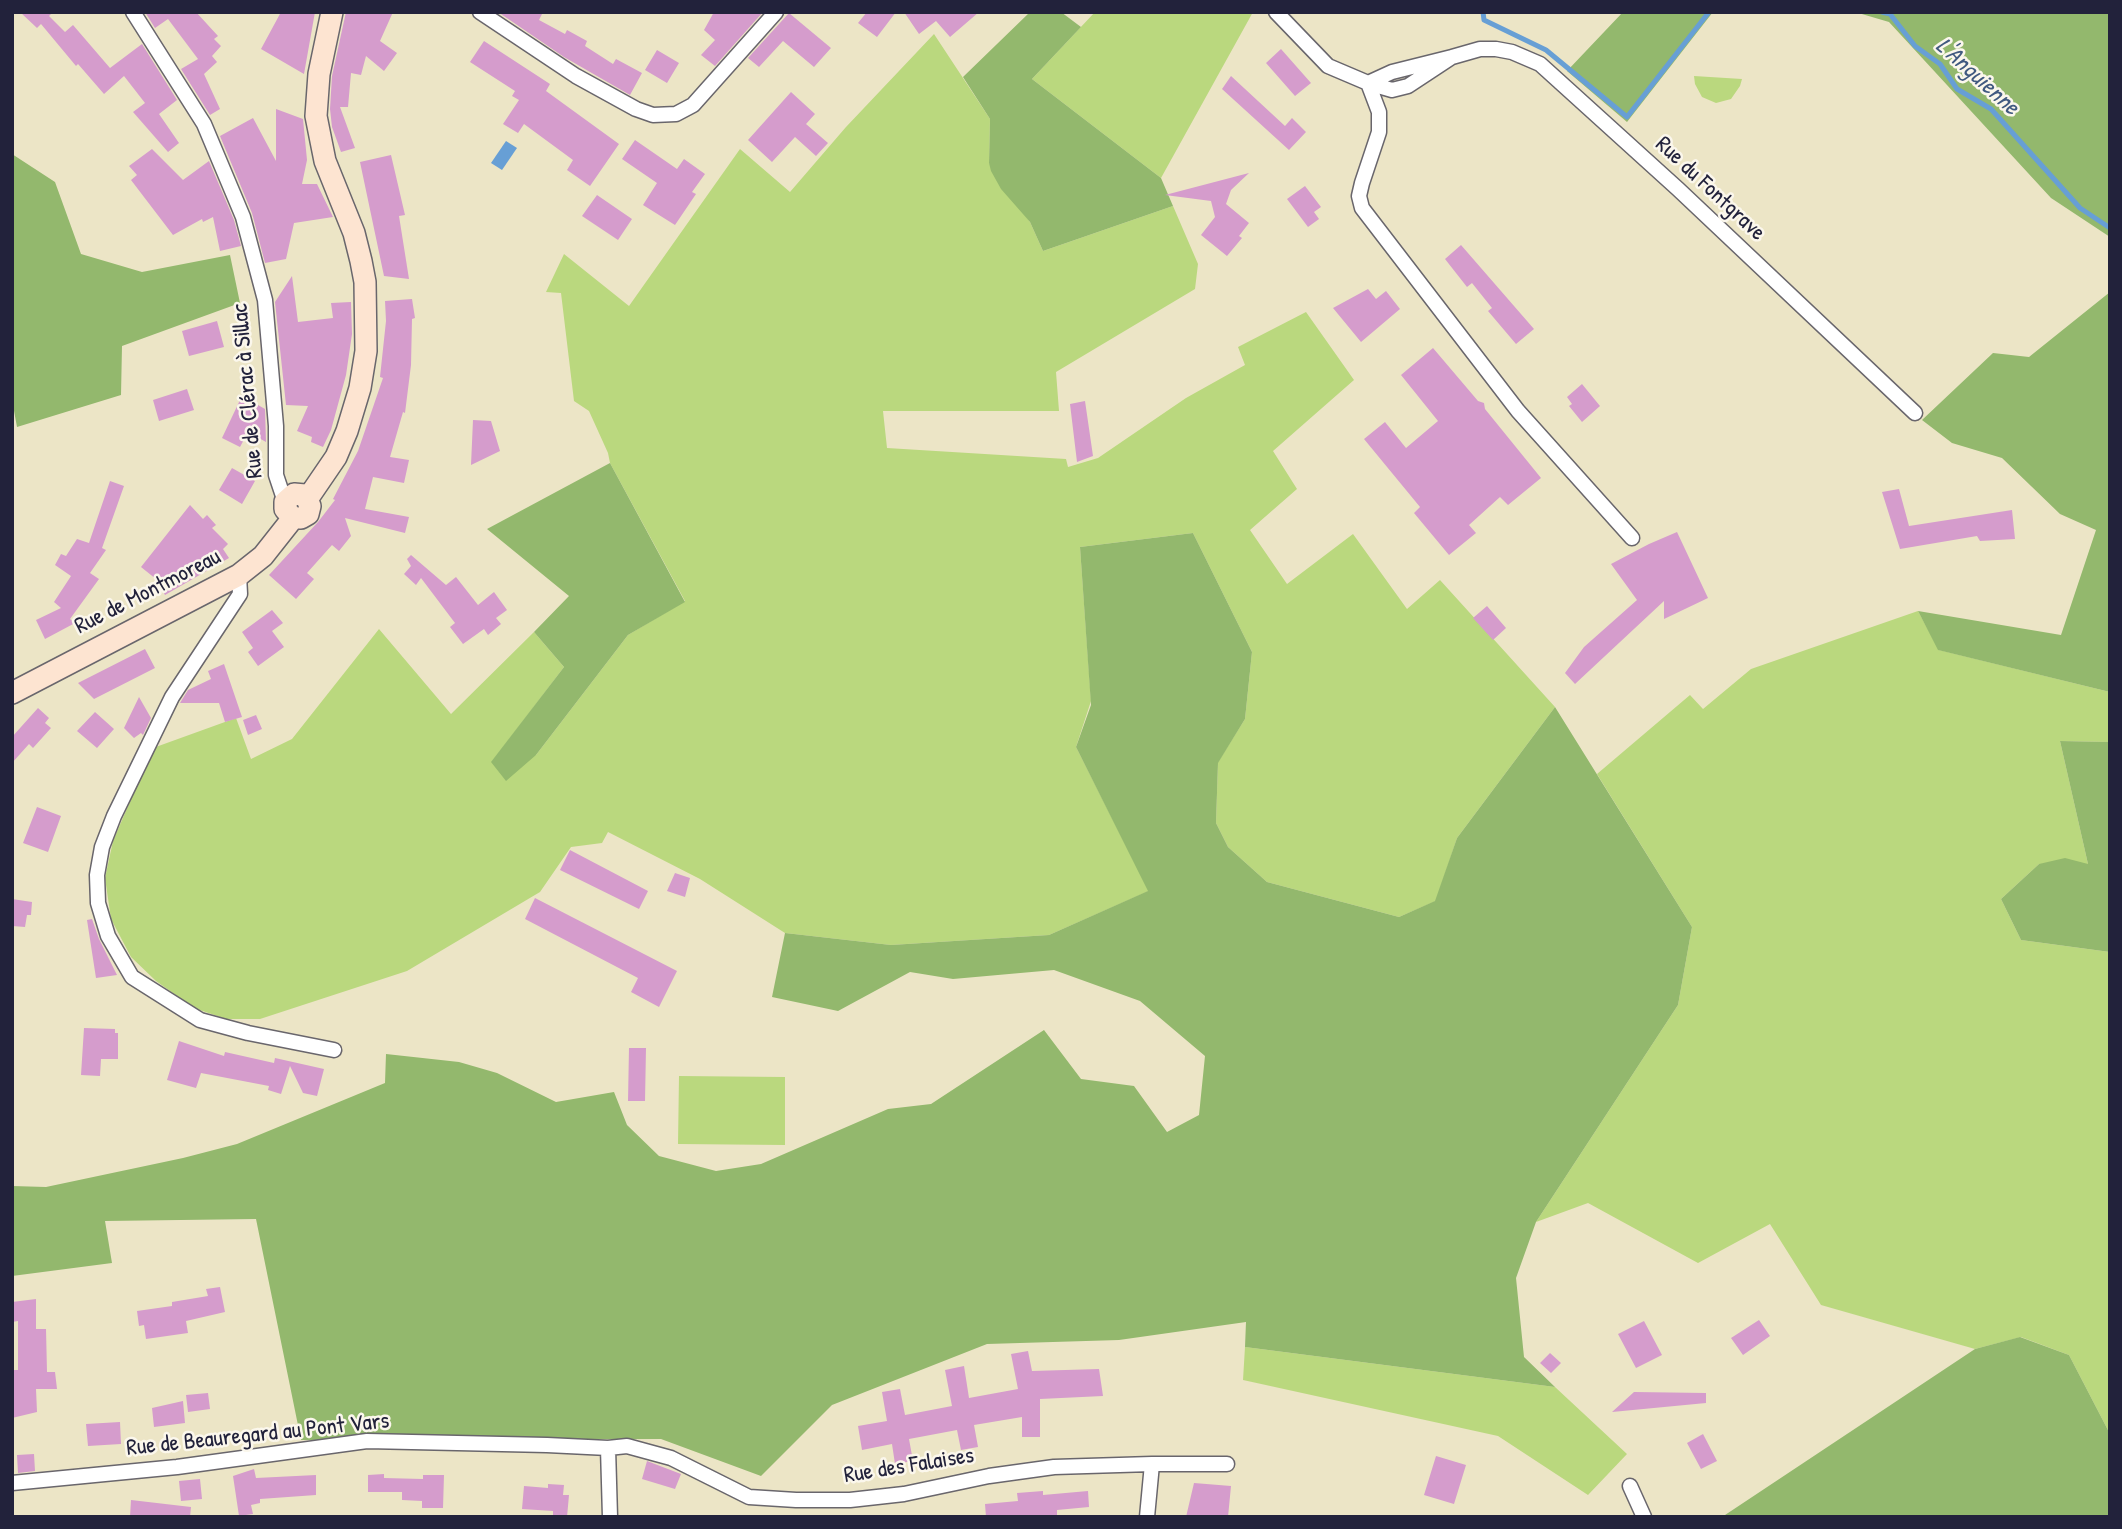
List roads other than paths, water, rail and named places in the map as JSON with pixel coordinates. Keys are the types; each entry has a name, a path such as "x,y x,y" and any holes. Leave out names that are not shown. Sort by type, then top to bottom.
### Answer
{"main road":[{"name":"Rue de Montmoreau","path":"12,693 239,575 262,556 289,510 301,518 308,514 308,498 336,457 348,431 360,388 366,351 366,305 361,261 354,233 324,161 316,116 319,74 332,12"}],"street":[{"name":"Rue de Clérac à Sillac","path":"133,12 204,124 243,217 265,300 276,426 276,475 289,510"},
{"path":"480,12 576,76 636,109 653,115 676,114 693,105 776,12"},
{"name":"Rue du Fontgrave","path":"1276,12 1328,66 1392,90 1408,86 1452,57 1480,49 1512,52 1540,64 1678,189 1915,413"},
{"path":"1368,83 1380,112 1379,132 1359,196 1362,208 1518,411 1632,538"},
{"path":"239,575 240,594 172,697 114,816 102,847 97,875 98,903 108,936 132,977 200,1020 248,1033 334,1050"},
{"name":"Rue de Beauregard au Pont Vars","path":"12,1483 177,1467 367,1441 608,1448"},
{"name":"Rue des Falaises","path":"608,1448 628,1446 671,1458 749,1497 796,1500 849,1500 904,1494 989,1476 1054,1467 1227,1464"},
{"path":"608,1448 611,1517"},
{"path":"1147,1517 1152,1464"},
{"path":"1630,1486 1644,1517"}],"water":[{"path":"506,141 517,148 502,170 491,163"}],"waterway":[{"name":"L'Anguienne","path":"1483,12 1484,20 1546,50 1627,117 1709,12"},
{"name":"L'Anguienne","path":"1882,12 1890,14 1915,46 1940,64 1957,89 1991,109 2080,208 2110,228"}]}
